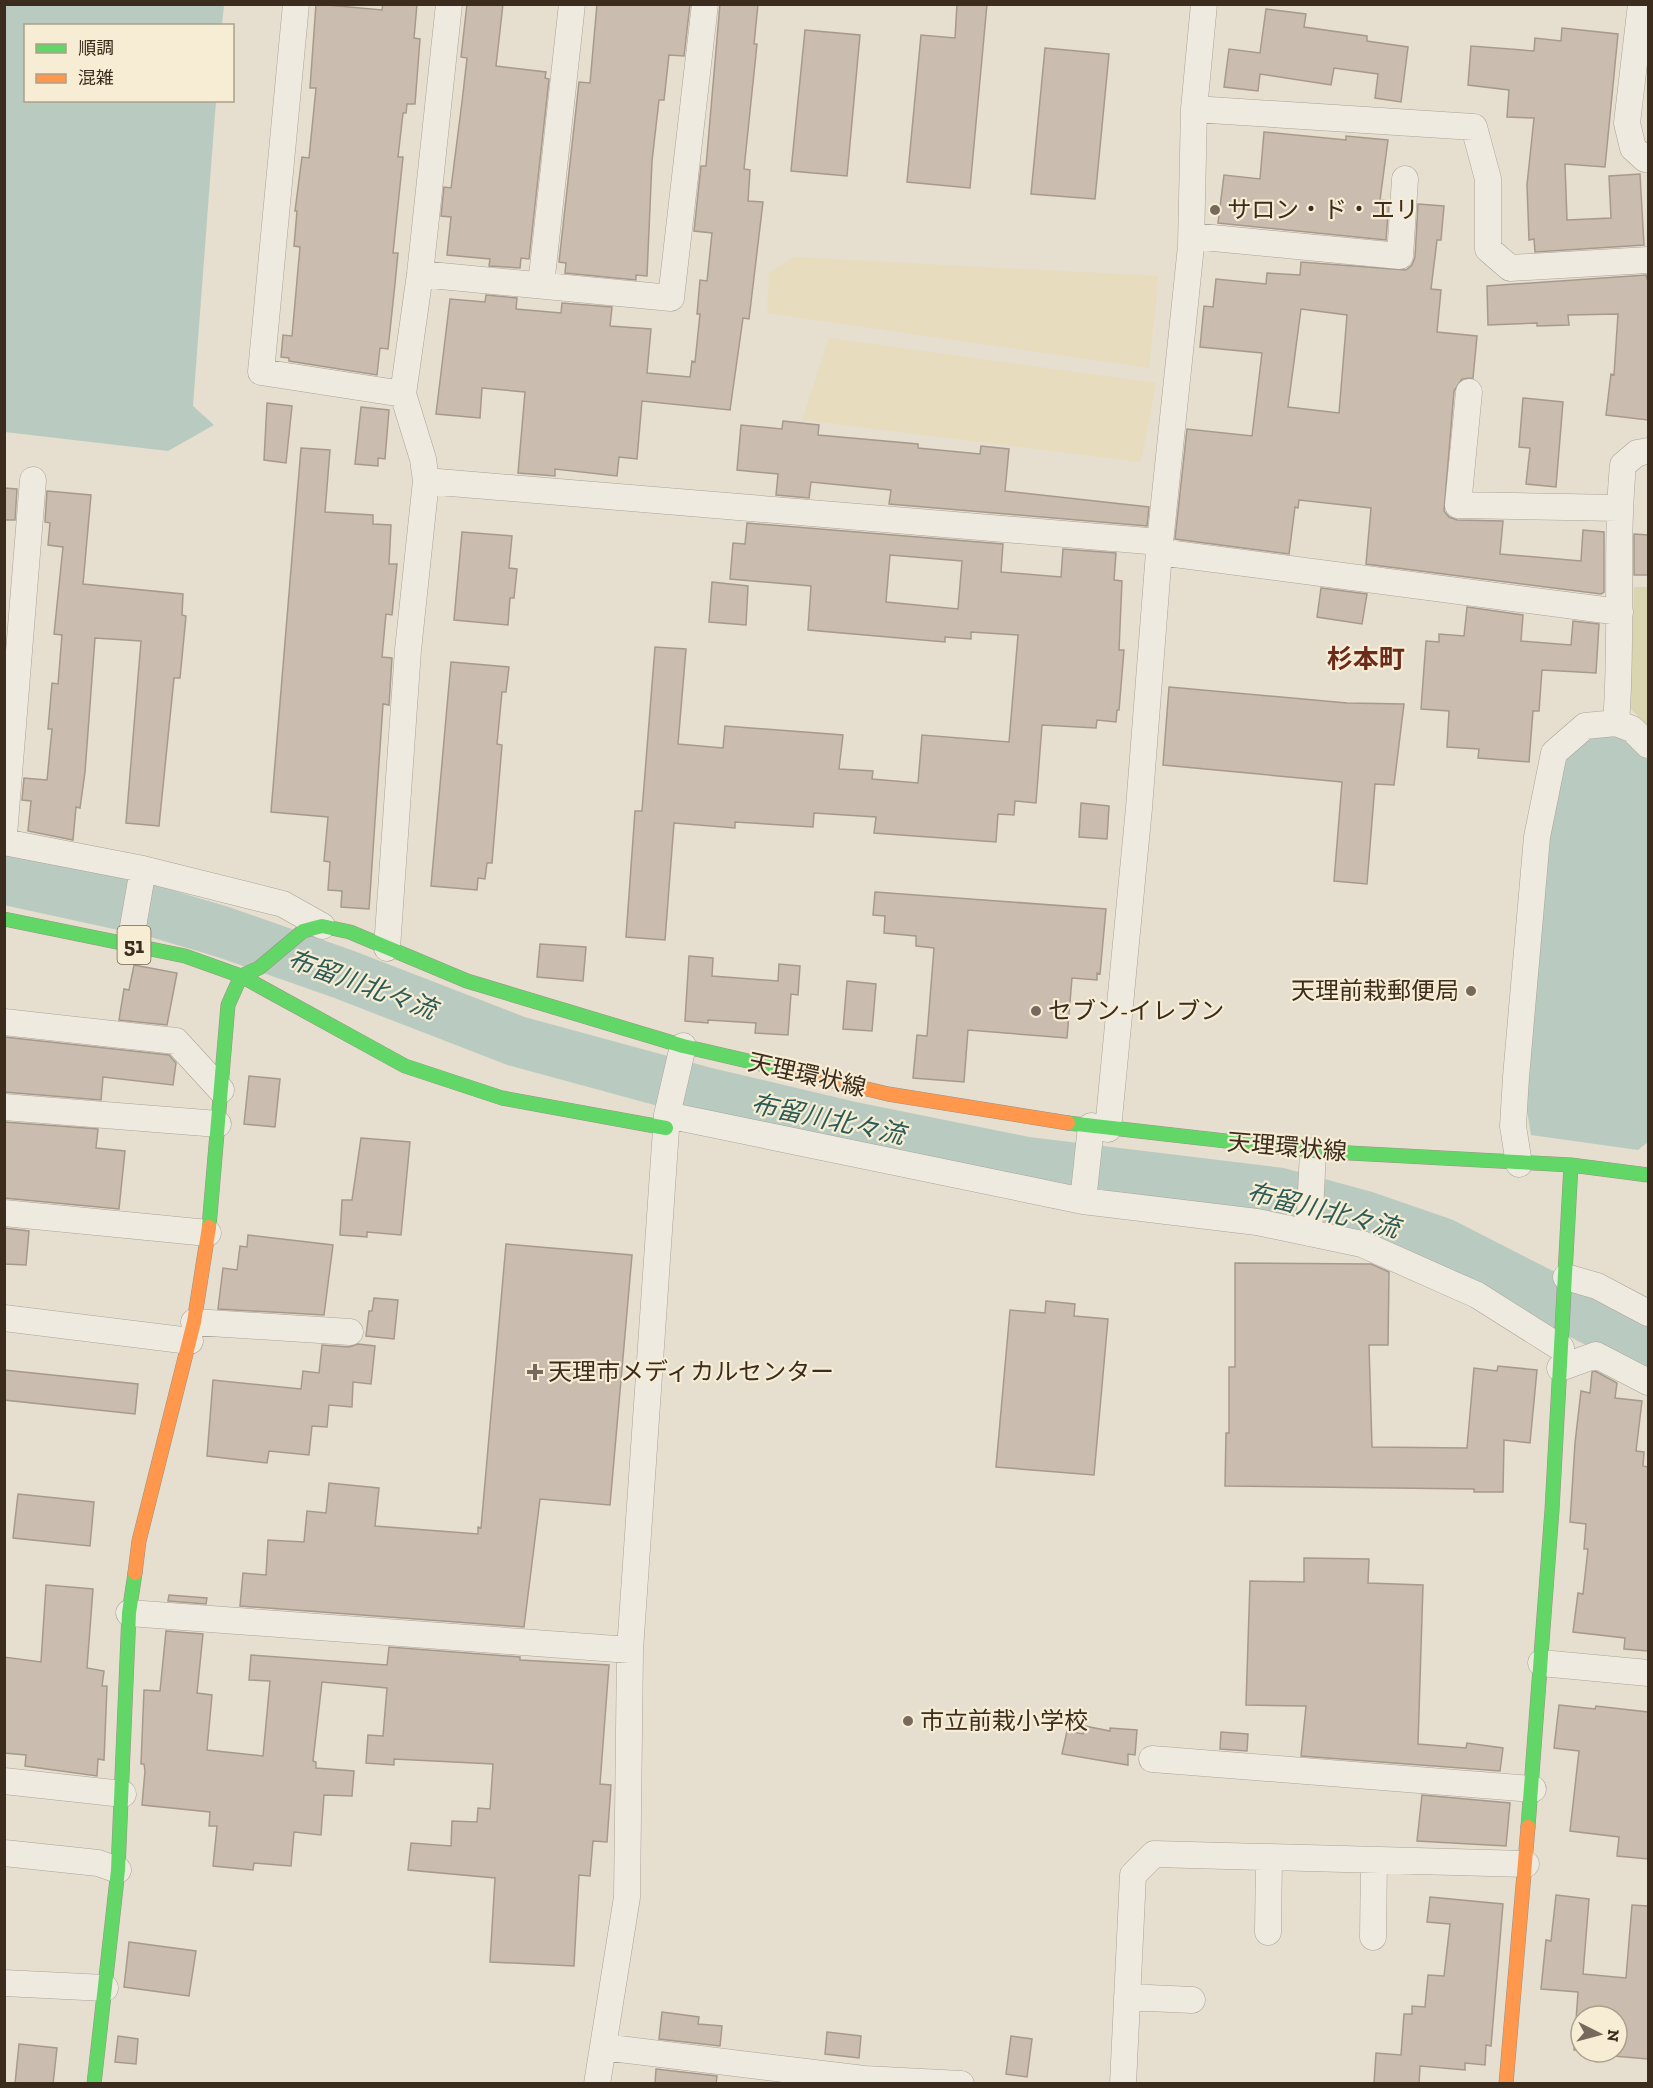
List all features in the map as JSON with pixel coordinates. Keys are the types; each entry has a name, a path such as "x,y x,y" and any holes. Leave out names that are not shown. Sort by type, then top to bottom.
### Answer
{"street":[{"path":"296,4 261,372 403,394"},
{"path":"387,948 408,650 426,481 423,459 403,394 420,274 449,4"},
{"path":"541,285 572,4"},
{"path":"420,274 671,298 705,4"},
{"path":"1083,1201 1100,1128 1138,820 1160,547 1192,236 1194,109 1204,4"},
{"path":"1641,4 1628,123 1633,148 1648,159"},
{"path":"1194,109 1474,128 1488,179 1488,249 1510,268 1648,260"},
{"path":"1192,236 1400,256 1405,179"},
{"path":"1468,392 1458,505 1619,508"},
{"path":"1616,723 1621,662 1619,508 1623,465 1637,453 1648,451"},
{"path":"4,835 33,480"},
{"path":"426,481 1160,547 1620,612"},
{"path":"1519,1164 1514,1126 1516,1077 1537,837 1554,753 1585,726 1616,723 1632,729 1648,745"},
{"path":"4,842 143,869 283,904 313,928 259,968 241,976 228,1005 208,1233 192,1332 140,1541 129,1613 118,1870 94,2084"},
{"path":"129,944 143,869"},
{"name":"51","path":"4,920 185,956 241,976"},
{"name":"天理環状線","path":"313,928 350,932 467,981 683,1046 888,1094 1100,1128 1313,1151 1519,1164 1571,1165 1648,1175"},
{"path":"241,976 405,1066 502,1098 666,1122 1083,1201 1257,1222 1362,1245 1477,1295 1561,1352 1596,1355 1648,1382"},
{"path":"4,1022 176,1041 221,1090"},
{"path":"597,2084 627,1898 630,1650 666,1122 683,1046"},
{"path":"4,1107 218,1124"},
{"path":"1309,1233 1313,1151"},
{"path":"1506,2084 1533,1789 1566,1277 1571,1165"},
{"path":"4,1213 208,1233"},
{"path":"1566,1277 1597,1286 1648,1313"},
{"path":"4,1318 192,1332 350,1332"},
{"path":"129,1613 630,1650"},
{"path":"1541,1663 1648,1673"},
{"path":"1152,1759 1533,1789"},
{"path":"4,1781 123,1794"},
{"path":"4,1853 98,1863 118,1870"},
{"path":"1123,2084 1133,1875 1154,1854 1526,1864"},
{"path":"1268,1932 1269,1857"},
{"path":"1373,1937 1374,1860"},
{"path":"4,1983 105,1988"},
{"path":"1127,1997 1192,2000"},
{"path":"603,2047 864,2079 961,2084"}],"shaded area":[{"path":"5,4 224,5 222,24 24,24 24,102 216,102 193,406 214,425 168,451 5,432"},
{"path":"794,257 1159,276 1149,368 767,313 769,273"},
{"path":"829,338 1156,383 1141,462 802,420"},
{"path":"1589,736 1619,736 1648,760 1648,1142 1638,1150 1531,1135 1523,1086 1546,844 1564,760"}],"green space":[{"path":"1634,587 1648,587 1648,726 1630,708"}],"building":[{"path":"316,4 382,10 383,4 417,4 414,38 420,39 415,104 407,104 406,113 403,113 398,157 403,157 393,253 398,253 395,284 388,349 380,348 377,375 289,361 289,358 281,357 283,335 292,336 300,247 294,246 297,211 295,211 302,157 309,158 316,88 310,88"},
{"path":"467,4 503,4 496,66 546,72 545,78 549,79 529,259 521,258 520,268 489,266 490,259 447,255 451,217 441,216 444,187 451,188 462,102 467,58 461,57"},
{"path":"597,4 690,4 684,56 669,55 664,100 659,100 652,161 647,276 636,275 636,280 565,273 566,263 559,262 579,82 590,83"},
{"path":"720,4 758,4 754,44 757,44 744,169 750,170 748,201 763,202 749,319 743,318 730,410 642,401 637,459 619,457 617,476 555,469 555,476 518,473 525,392 482,388 480,418 436,414 450,299 485,302 486,295 517,298 516,309 561,313 562,303 612,307 610,326 651,329 647,373 690,377 692,361 695,362 700,314 697,314 700,280 707,281 712,233 694,231 701,166 706,166"},
{"path":"957,4 987,4 970,188 907,182 921,35 955,38"},
{"path":"1266,9 1306,14 1304,27 1367,36 1367,41 1408,47 1401,102 1375,98 1378,74 1334,68 1331,85 1260,74 1258,91 1224,87 1229,49 1260,53"},
{"path":"1562,28 1618,34 1605,167 1565,164 1567,220 1611,218 1609,176 1640,174 1644,245 1535,252 1534,239 1529,240 1527,185 1534,118 1507,117 1509,90 1468,85 1471,46 1534,51 1535,38 1561,41"},
{"path":"805,30 860,35 847,176 791,171"},
{"path":"1045,48 1109,54 1095,199 1031,194"},
{"path":"1264,132 1346,140 1346,136 1388,140 1380,200 1389,201 1386,240 1218,223 1224,175 1260,179"},
{"path":"1418,204 1444,206 1441,240 1437,240 1431,289 1441,290 1437,332 1477,336 1473,378 1462,379 1454,391 1444,511 1449,517 1457,520 1503,521 1500,554 1581,561 1583,530 1604,532 1604,592 1601,594 1366,564 1371,508 1299,500 1298,508 1295,507 1289,554 1175,539 1187,429 1252,436 1262,353 1200,347 1204,306 1213,307 1216,279 1266,284 1267,273 1300,275 1301,262 1406,270 1412,265 1415,257","holes":["1301,309 1347,315 1339,413 1288,407"]},
{"path":"1646,275 1648,282 1648,420 1606,415 1611,374 1614,375 1618,314 1568,315 1569,325 1537,326 1537,323 1488,325 1487,286"},
{"path":"1523,398 1563,402 1556,487 1526,484 1530,448 1519,447"},
{"path":"267,403 292,406 286,463 264,460"},
{"path":"361,407 389,410 385,459 378,458 378,466 355,464"},
{"path":"783,421 819,425 818,435 918,444 918,448 980,454 981,446 1009,449 1005,491 1149,507 1147,526 889,504 891,490 811,482 809,498 776,495 778,474 737,470 741,425 782,429"},
{"path":"301,448 330,450 325,512 373,515 373,524 391,525 389,564 397,564 392,615 386,614 382,657 392,658 389,705 383,704 369,909 341,907 342,891 328,890 330,862 324,861 328,817 271,812"},
{"path":"4,488 17,489 15,520 4,520"},
{"path":"47,491 91,495 83,584 183,594 182,615 186,616 180,678 174,678 159,826 126,823 141,641 95,638 85,772 80,808 76,807 73,840 28,831 31,801 22,800 24,778 47,780 52,729 48,729 52,683 58,684 62,635 54,634 63,547 48,545 50,523 45,522"},
{"path":"747,523 1003,544 1001,572 1061,577 1063,549 1116,553 1114,580 1122,581 1119,650 1124,650 1116,722 1097,720 1096,728 1042,725 1036,803 1015,801 1014,815 998,814 996,842 874,833 876,817 814,813 813,827 735,822 735,828 674,823 665,940 626,937 635,811 642,811 655,647 686,649 678,744 723,748 725,726 843,735 839,769 873,771 872,779 918,783 922,735 1009,742 1018,635 971,632 971,639 945,637 945,642 808,630 811,586 730,579 733,543 745,544","holes":["890,555 962,561 958,609 886,602"]},
{"path":"462,532 512,536 509,568 517,569 514,598 510,598 508,625 454,620"},
{"path":"1634,534 1648,535 1648,575 1634,575"},
{"path":"712,582 748,586 746,625 709,622"},
{"path":"1321,588 1367,594 1362,624 1317,617"},
{"path":"1467,607 1523,615 1521,641 1571,645 1573,621 1599,624 1596,673 1542,670 1539,711 1533,711 1529,762 1478,758 1479,749 1447,747 1449,711 1421,709 1426,641 1439,642 1439,634 1464,636"},
{"path":"451,662 509,667 506,692 502,692 497,744 502,745 492,863 487,863 485,879 478,878 477,890 431,886"},
{"path":"1169,687 1347,703 1404,704 1394,785 1375,784 1367,884 1334,881 1342,782 1163,765"},
{"path":"1081,803 1109,806 1107,839 1079,837"},
{"path":"875,892 1106,909 1100,974 1097,973 1097,980 1072,978 1067,1038 968,1030 964,1082 913,1078 917,1035 927,1036 934,948 916,946 916,936 884,933 885,916 873,915"},
{"path":"540,944 586,947 583,981 537,977"},
{"path":"689,956 713,958 712,976 778,981 779,964 800,966 798,995 791,994 788,1035 755,1033 756,1023 685,1021"},
{"path":"134,965 177,973 167,1025 119,1020 124,989 129,990"},
{"path":"847,981 876,984 872,1031 843,1029"},
{"path":"4,1037 169,1055 176,1063 173,1085 103,1077 101,1100 4,1092"},
{"path":"249,1076 280,1079 275,1127 244,1124"},
{"path":"4,1122 98,1129 96,1148 125,1151 119,1209 4,1198"},
{"path":"361,1138 410,1142 401,1235 367,1232 367,1237 340,1235 342,1200 352,1200"},
{"path":"4,1228 29,1231 26,1265 4,1264"},
{"path":"248,1235 333,1245 324,1315 218,1309 223,1268 237,1270 240,1246 247,1247"},
{"path":"506,1244 632,1255 610,1505 540,1499 524,1627 240,1606 243,1573 266,1575 268,1540 304,1542 307,1511 326,1513 329,1483 379,1488 375,1526 478,1534 478,1527 481,1528"},
{"path":"1235,1263 1371,1264 1389,1272 1388,1345 1369,1345 1372,1447 1467,1448 1474,1368 1497,1371 1498,1366 1537,1370 1530,1443 1504,1440 1503,1492 1474,1492 1474,1489 1225,1486 1226,1433 1229,1433 1229,1367 1235,1367"},
{"path":"374,1298 398,1300 394,1339 366,1336 369,1311 372,1311"},
{"path":"1046,1301 1075,1304 1074,1316 1108,1319 1094,1475 996,1467 1010,1310 1045,1313"},
{"path":"358,1344 375,1346 371,1384 353,1382 352,1407 329,1405 327,1427 312,1426 309,1455 269,1451 267,1463 207,1456 213,1380 301,1389 303,1371 319,1373 322,1345 349,1347"},
{"path":"4,1370 138,1384 135,1414 4,1400"},
{"path":"1595,1371 1617,1383 1615,1398 1642,1401 1636,1451 1644,1452 1643,1466 1648,1467 1648,1651 1624,1649 1625,1638 1573,1632 1578,1593 1583,1594 1588,1549 1584,1549 1586,1524 1570,1522 1575,1443 1581,1391 1590,1393 1592,1372"},
{"path":"18,1494 94,1502 90,1546 13,1538"},
{"path":"1304,1558 1369,1559 1368,1583 1423,1585 1418,1744 1466,1748 1467,1743 1503,1748 1500,1771 1301,1756 1306,1706 1246,1705 1250,1581 1304,1582"},
{"path":"46,1585 93,1589 87,1668 104,1671 102,1686 107,1686 104,1760 98,1759 97,1776 25,1766 26,1755 4,1753 4,1657 41,1662"},
{"path":"169,1595 207,1598 206,1604 168,1601"},
{"path":"166,1631 203,1634 197,1693 212,1695 207,1750 263,1756 270,1681 249,1680 251,1655 387,1665 389,1647 520,1657 520,1660 609,1665 600,1784 611,1785 607,1842 593,1841 590,1876 579,1875 574,1966 490,1962 495,1878 408,1870 411,1843 451,1846 452,1821 477,1822 478,1808 490,1809 493,1764 394,1759 394,1765 366,1763 368,1735 383,1736 387,1688 322,1682 313,1761 316,1762 316,1768 354,1771 352,1796 324,1795 321,1835 294,1832 291,1866 254,1863 253,1870 213,1866 217,1826 209,1826 210,1812 142,1805 145,1771 144,1764 141,1764 144,1690 160,1691"},
{"path":"1559,1705 1595,1709 1596,1706 1648,1712 1648,1859 1617,1856 1619,1837 1570,1831 1579,1751 1554,1748"},
{"path":"1085,1726 1110,1731 1110,1728 1137,1730 1135,1755 1128,1754 1128,1765 1062,1754 1067,1731 1083,1734"},
{"path":"1221,1732 1248,1734 1247,1751 1220,1749"},
{"path":"1422,1795 1510,1803 1506,1846 1417,1841"},
{"path":"1556,1895 1589,1899 1583,1974 1626,1978 1632,1905 1648,1906 1648,2059 1629,2057 1629,2004 1577,2004 1578,1992 1541,1989 1546,1940 1551,1941"},
{"path":"1430,1897 1503,1904 1491,2046 1486,2045 1485,2065 1465,2063 1465,2070 1420,2066 1419,2084 1374,2084 1376,2053 1401,2055 1404,2014 1412,2014 1412,2006 1425,2007 1428,1975 1444,1976 1450,1924 1427,1922"},
{"path":"129,1942 196,1951 189,1996 124,1987"},
{"path":"662,2012 699,2017 698,2024 722,2026 720,2046 659,2039"},
{"path":"827,2032 861,2036 859,2058 825,2054"},
{"path":"118,2036 138,2039 136,2064 115,2062"},
{"path":"1011,2036 1032,2039 1027,2077 1006,2074"},
{"path":"19,2044 57,2048 53,2084 15,2084"},
{"path":"656,2069 717,2076 716,2084 655,2084"}],"waterway":[{"name":"布留川北々流","path":"4,879 156,912 223,932 343,974 516,1041 707,1093 851,1127 1024,1162 1279,1193 1364,1216 1442,1243 1648,1348"}],"traffic: fast":[{"path":"4,919 185,956 241,976 259,968 303,931 322,926 350,932 467,981 683,1046 787,1070"},
{"path":"209,1227 228,1005 241,976 405,1066 502,1098 666,1128"},
{"path":"1068,1123 1313,1151 1571,1165 1648,1175"},
{"path":"1528,1827 1552,1510 1571,1165"},
{"path":"94,2084 118,1870 129,1613 135,1573"}],"traffic: slow":[{"path":"787,1070 888,1094 1068,1123"},
{"path":"135,1573 139,1541 194,1322 209,1227"},
{"path":"1506,2084 1528,1827"}],"place":[{"name":"サロン・ド・エリ","path":"1215,210"},
{"name":"天理前栽郵便局","path":"1471,991"},
{"name":"セブン-イレブン","path":"1036,1011"},
{"name":"天理市メディカルセンター","path":"535,1372"},
{"name":"市立前栽小学校","path":"908,1721"}],"district":[{"name":"杉本町","path":"1366,659"}]}
